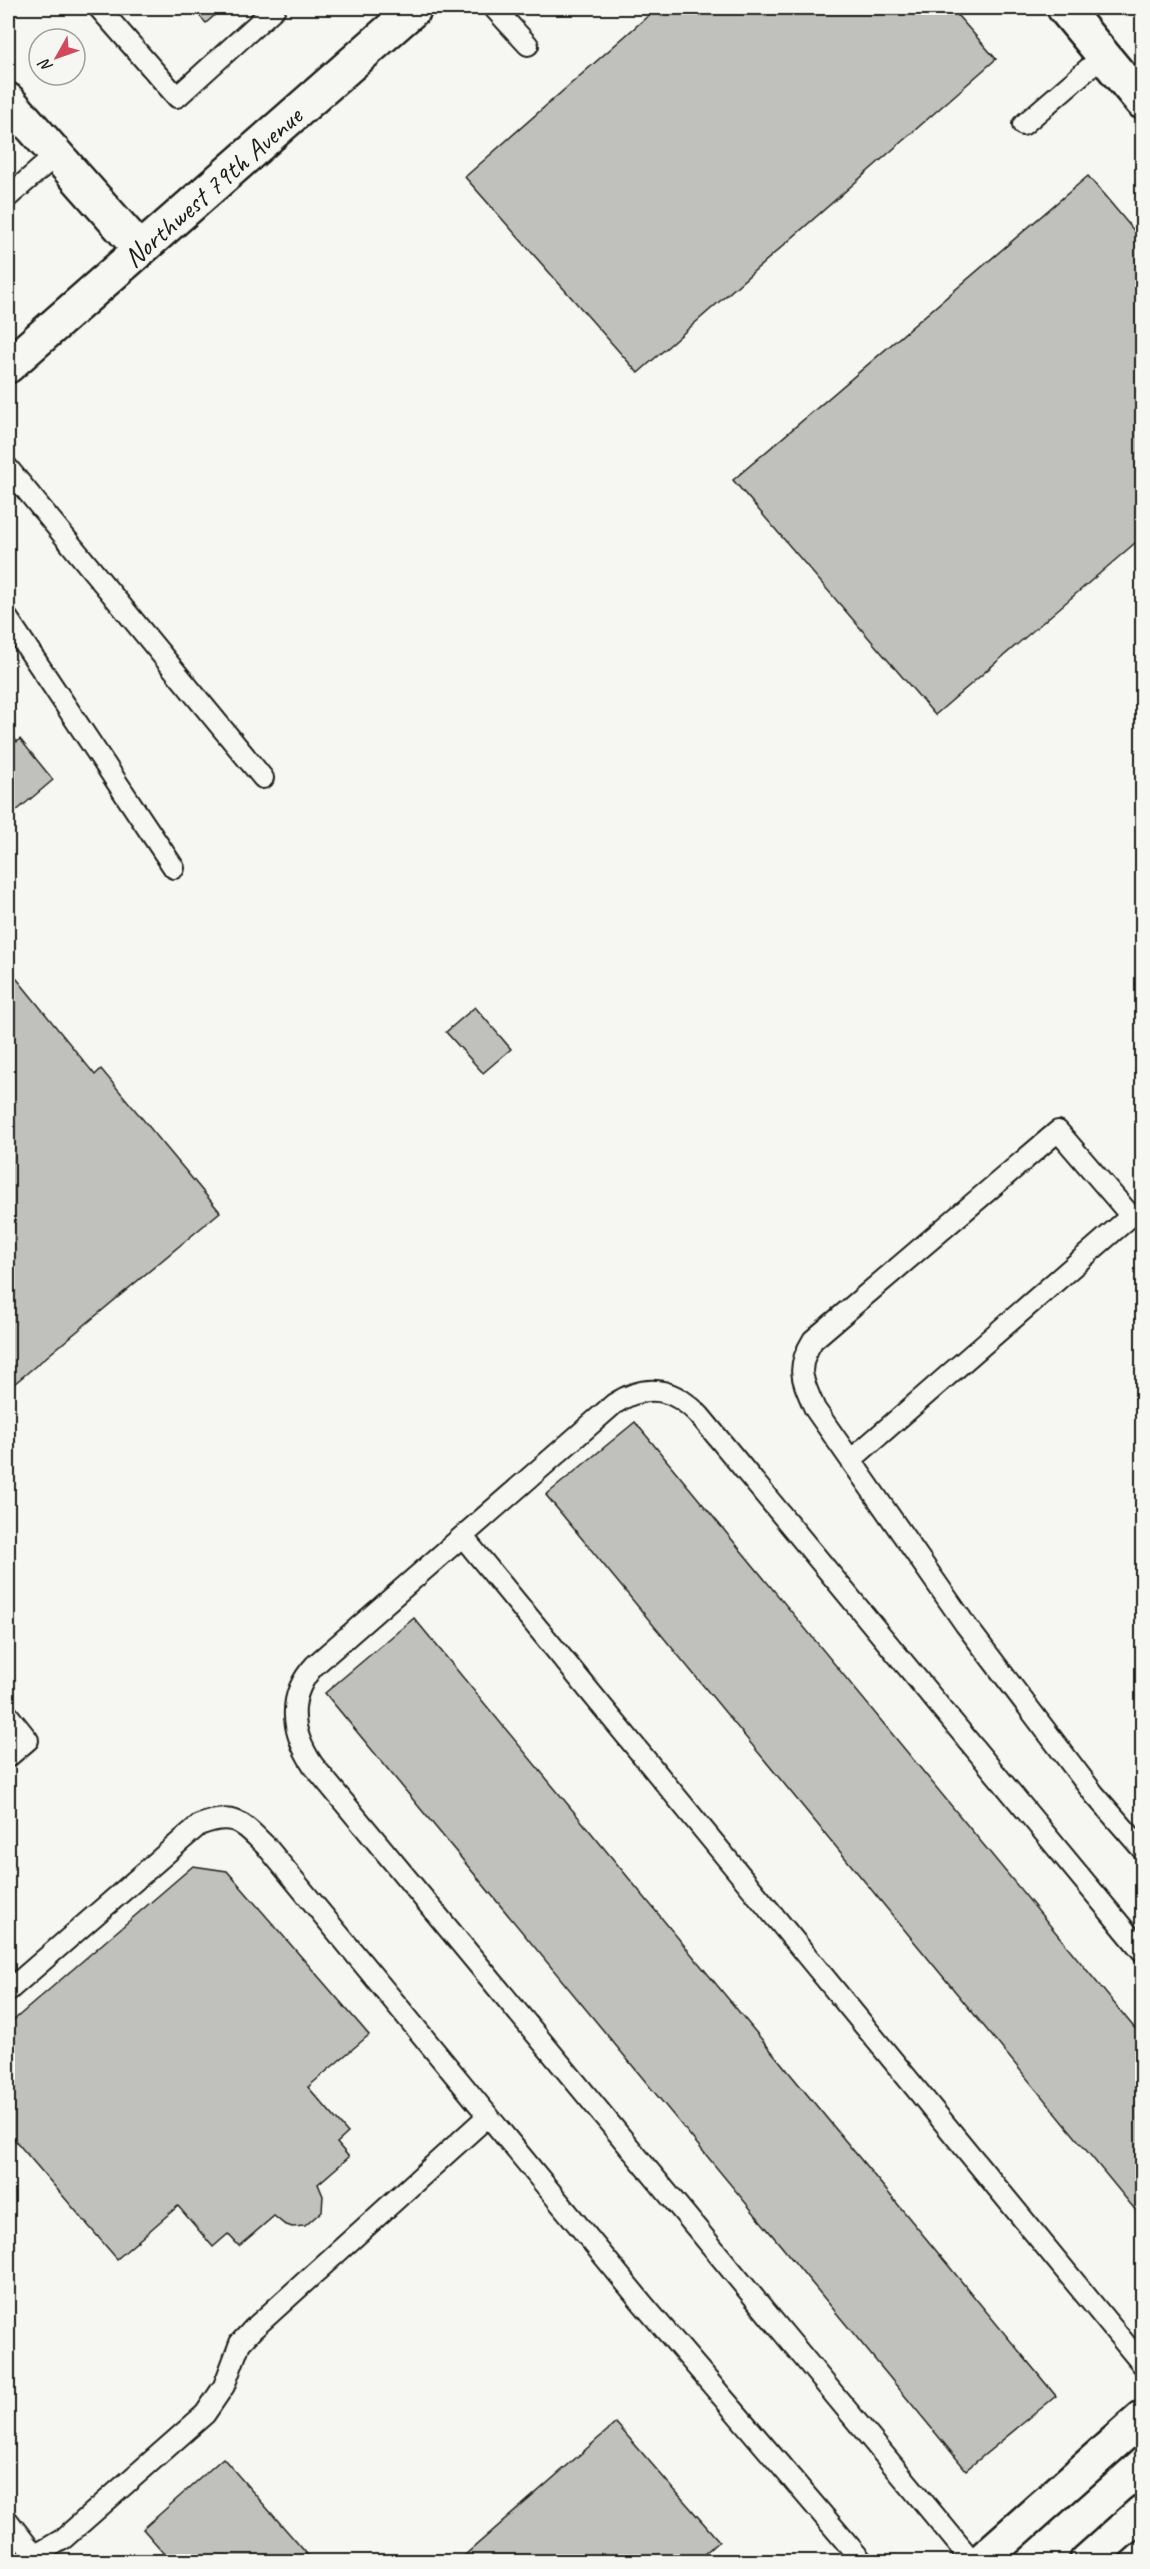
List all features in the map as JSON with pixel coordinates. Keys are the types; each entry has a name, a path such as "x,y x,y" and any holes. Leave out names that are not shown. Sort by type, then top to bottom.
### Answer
{"street":[{"name":"Northwest 79th Avenue","path":"8,366 415,8"},
{"path":"1065,8 1143,102"},
{"path":"8,100 140,249"},
{"path":"980,2562 1143,2418"},
{"path":"1086,2562 1143,2512"}],"lane":[{"path":"99,8 177,97 275,8"},
{"path":"494,8 528,45"},
{"path":"1023,125 1104,55"},
{"path":"8,197 56,155"},
{"path":"8,468 263,778"},
{"path":"8,619 174,868"},
{"path":"852,1459 1131,1216 1058,1131 813,1340 802,1358 803,1382 815,1409 965,1624 1094,1794 1143,1849"},
{"path":"973,2562 306,1753 294,1723 294,1708 299,1686 306,1675 624,1398 650,1391 663,1391 688,1403 700,1416 1143,1951"},
{"path":"463,1537 1143,2364"},
{"path":"8,1715 28,1740 8,1757"},
{"path":"8,1991 199,1825 217,1818 235,1820 267,1847 643,2304 863,2562"},
{"path":"8,2521 33,2560 63,2539 205,2414 224,2386 240,2343 253,2329 488,2116"}],"building":[{"path":"192,8 223,8 206,23"},
{"path":"657,8 951,8 996,59 638,373 465,177"},
{"path":"1088,176 1142,240 1142,537 935,715 733,480"},
{"path":"8,731 17,742 20,739 53,780 8,818"},
{"path":"8,968 95,1075 101,1069 220,1212 8,1389"},
{"path":"475,1007 511,1049 483,1073 446,1032"},
{"path":"635,1422 1142,2037 1142,2218 546,1495"},
{"path":"414,1618 1056,2396 966,2470 325,1693"},
{"path":"193,1866 227,1871 369,2035 308,2087 348,2133 337,2143 349,2157 318,2184 323,2196 322,2211 305,2226 292,2227 274,2216 239,2246 228,2234 213,2247 178,2206 117,2259 8,2132 8,2025"},
{"path":"616,2423 719,2541 695,2562 457,2562"},
{"path":"223,2458 314,2562 172,2562 143,2529"}]}
